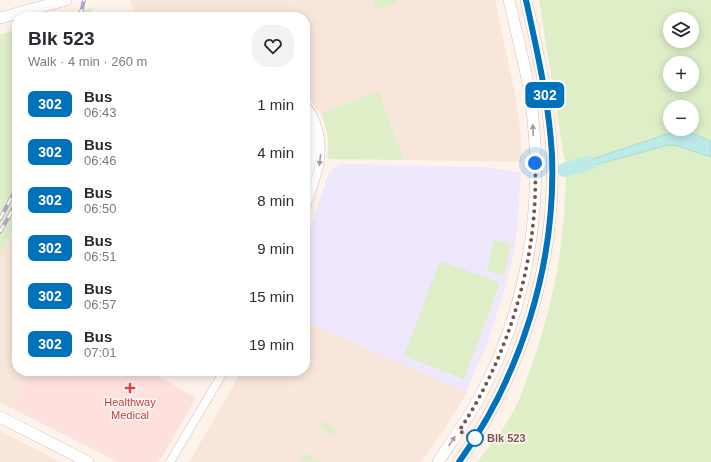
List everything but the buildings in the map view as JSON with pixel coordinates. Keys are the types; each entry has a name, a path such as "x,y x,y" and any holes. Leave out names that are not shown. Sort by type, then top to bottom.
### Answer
{"main road":[{"path":"22,12 66,0"},
{"path":"438,462 479,398 509,330 517,304 530,238 536,176 533,119 523,60 510,0"},
{"path":"459,462 497,400 510,373 532,310 544,260 551,195 552,155 548,108 538,51 526,0"},
{"path":"0,18 12,15"},
{"path":"0,417 88,462"}],"street":[{"path":"310,110 315,119 322,146 319,169 310,195"},
{"path":"310,127 314,147 310,170"},
{"path":"170,462 221,376"}],"shaded area":[{"path":"130,0 495,0 516,99 520,128 522,162 404,160 378,92 321,114 310,100 310,12 134,12"},
{"path":"341,164 486,167 521,173 514,253 504,293 487,344 466,392 310,323 310,230 328,175 334,167"},
{"path":"12,231 12,376 30,376 13,409 0,402 0,254"},
{"path":"310,323 467,392 446,427 421,462 189,462 239,376 310,376"},
{"path":"30,376 158,376 196,398 163,456 156,462 118,462 13,409"},
{"path":"0,431 61,462 0,462"}],"green space":[{"path":"373,0 395,0 396,3 377,10"},
{"path":"539,0 711,0 711,141 698,136 699,100 663,100 663,136 571,166 573,171 668,145 678,146 711,157 711,462 477,462 501,432 509,419 522,393 537,349 551,299 561,247 566,169"},
{"path":"92,8 91,12 76,12"},
{"path":"12,31 12,231 0,254 0,35"},
{"path":"378,91 404,160 327,159 327,136 321,114"},
{"path":"494,240 511,244 504,275 487,271"},
{"path":"440,261 500,283 464,379 404,356"},
{"path":"323,421 337,429 333,436 320,428"},
{"path":"304,453 323,462 300,461"}],"water":[{"path":"663,136 698,136 711,141 711,157 678,146 668,145 573,171 571,166"}],"waterway":[{"path":"564,170 589,163"}],"railway":[{"path":"81,12 84,0"},
{"path":"0,219 12,196"},
{"path":"0,232 12,211"}],"bus line":[{"name":"302","path":"459,462 497,400 510,373 532,310 544,260 549,225 552,155 548,108 538,51 526,0"}],"place":[{"name":"Healthway Medical","path":"130,388"},
{"name":"Blk 523","path":"475,438"}],"route":[{"path":"475,438 459,431 479,398 491,373 509,330 517,304 530,238 536,176 535,163"}]}
